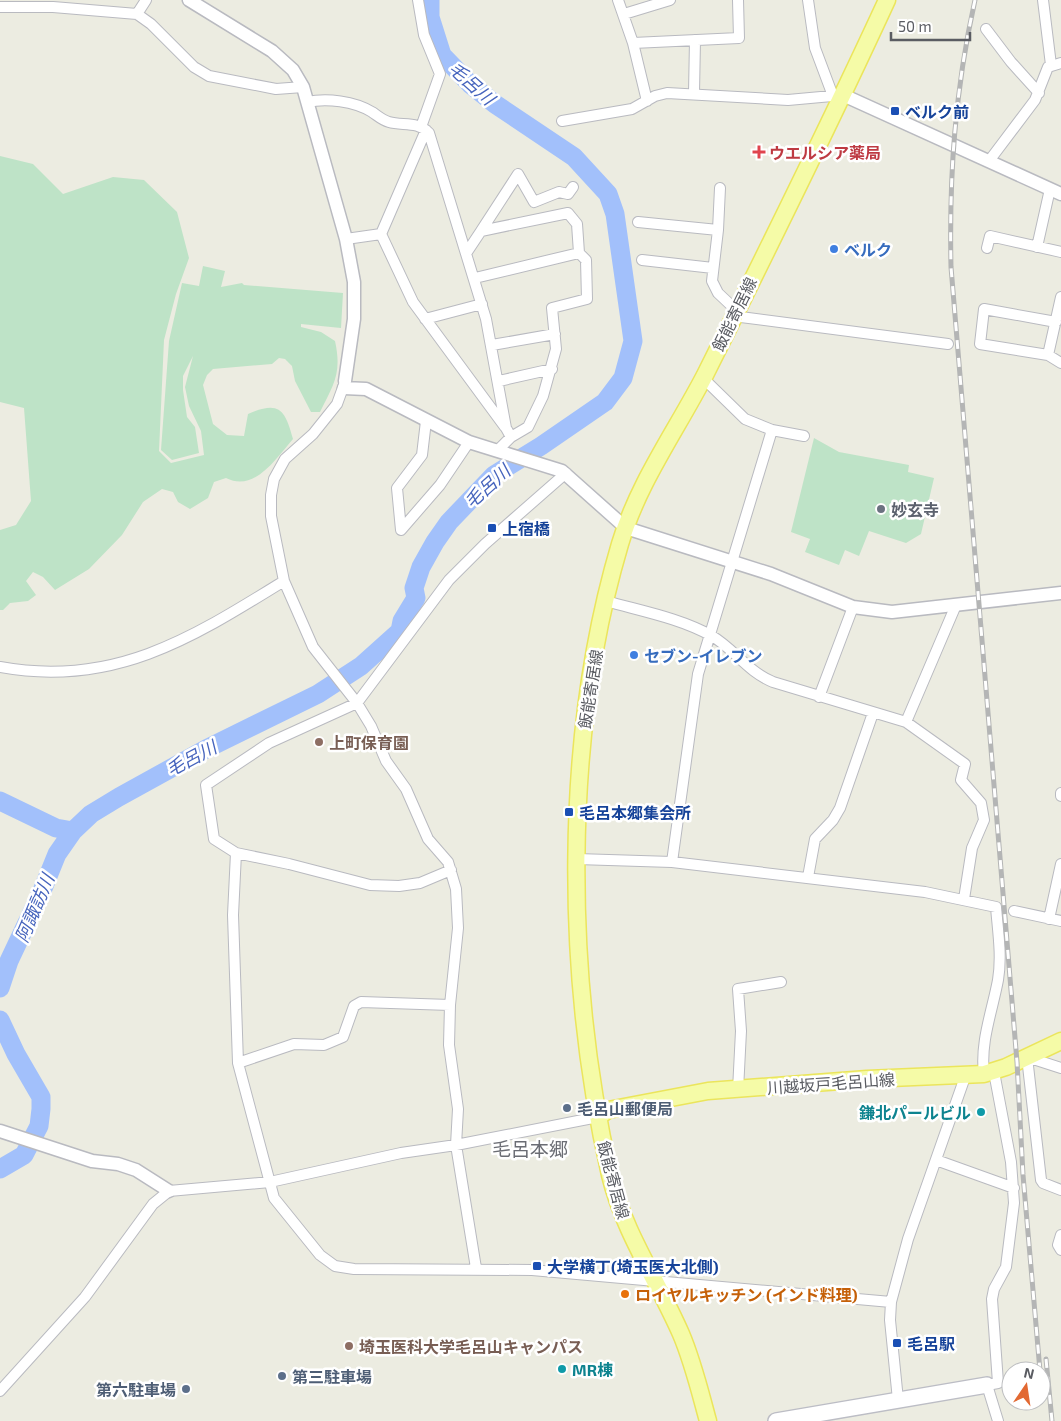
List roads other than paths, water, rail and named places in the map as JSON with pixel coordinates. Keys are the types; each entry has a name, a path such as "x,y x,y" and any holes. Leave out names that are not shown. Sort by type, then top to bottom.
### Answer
{"main road":[{"name":"飯能寄居線","path":"708,1421 690,1358 620,1210 598,1117 584,1020 577,859 582,739 606,600 626,528 644,485 703,378 838,96 888,0"},
{"name":"川越坂戸毛呂山線","path":"598,1117 608,1110 680,1095 867,1079 965,1076 989,1073 1061,1041"},
{"path":"776,1421 987,1385"}],"street":[{"path":"137,14 146,0"},
{"path":"189,0 272,51 293,70 303,87 346,239 354,282 354,319 344,385 337,404 314,434 285,459 274,479 271,495 271,516 284,581 312,647 354,700 371,726 386,761 406,789 428,839 448,862 451,870 459,907 450,1005 449,1045 458,1109 456,1145 476,1268"},
{"path":"418,0 424,35 440,74 423,128 381,234 413,302 439,341 509,432"},
{"path":"618,0 633,43 647,101"},
{"path":"624,14 670,0"},
{"path":"633,43 740,38 738,0"},
{"path":"808,0 814,48 838,96"},
{"path":"989,161 1039,93 1048,67 1056,64 1043,0"},
{"path":"1,6 53,7 137,14 151,24 194,67 209,76 276,89 303,87"},
{"path":"986,29 1011,62 1039,93"},
{"path":"694,93 695,40"},
{"path":"562,121 632,109 661,94 694,93 788,100 838,96 1056,191 1037,247"},
{"path":"307,102 320,99 340,102 363,108 382,120 423,128 429,133 475,278 492,345 509,432 503,451"},
{"path":"467,252 518,174 534,202 559,192 568,194 573,187"},
{"path":"720,188 718,230 712,281 718,293 734,313 948,344"},
{"path":"482,231 568,213 577,224 579,254 586,260 587,299 552,308 556,349 552,370 543,396 528,427 509,432"},
{"path":"638,222 718,230"},
{"path":"346,239 381,234"},
{"path":"987,248 990,236 1061,252"},
{"path":"475,278 579,254"},
{"path":"642,260 713,268"},
{"path":"1048,355 1057,334 1056,322 1061,297"},
{"path":"425,319 482,304"},
{"path":"1056,322 984,308 980,344 1048,355 1061,363"},
{"path":"492,345 554,334"},
{"path":"498,381 552,370"},
{"path":"703,378 745,420 772,430 804,436"},
{"path":"344,385 366,389 426,422 469,442 503,451 561,471 626,528 799,584 853,607 892,612 1061,593"},
{"path":"426,422 422,455 397,488 401,530 440,484 469,442"},
{"path":"672,862 698,674 772,430"},
{"path":"451,870 420,883 399,886 370,885 289,864 236,854 214,839 206,785 269,743 354,700 449,580 561,471"},
{"path":"0,668 26,672 61,673 129,662 167,648 197,634 284,581"},
{"path":"606,600 683,623 709,634 728,646 762,677 819,697 906,722 965,764 961,780 981,803 984,820 972,848 964,899"},
{"path":"906,722 956,605"},
{"path":"819,697 853,607"},
{"path":"808,877 815,839 833,820 840,808 873,713"},
{"path":"236,854 232,915 238,1063 274,1198 320,1255 335,1266 354,1269 476,1268 532,1270 891,1302"},
{"path":"577,859 672,862 808,877 964,899 996,907 1000,957 998,980 982,1054 989,1073 1014,1188 1009,1253 1006,1267 994,1289 992,1299 998,1383 987,1385 998,1421"},
{"path":"1049,919 1061,864"},
{"path":"1014,911 1061,922"},
{"path":"738,1090 741,1031 738,989 781,982"},
{"path":"238,1063 294,1044 324,1045 343,1037 354,1006 361,1002 450,1005"},
{"path":"1061,1068 1027,1057 1041,1180 1061,1190"},
{"path":"898,1400 890,1320 891,1302 908,1239 965,1076"},
{"path":"0,1391 85,1297 153,1204 170,1191 270,1182 401,1153 456,1145 598,1117"},
{"path":"0,1131 92,1161 118,1164 136,1170 170,1191"},
{"path":"936,1160 1014,1188"},
{"path":"1061,1235 1058,1245 1061,1250"}],"waterway":[{"name":"毛呂川","path":"0,988 9,961 57,854 73,831 91,814 119,797 206,749 318,694 361,666 400,631 402,621 416,598 414,588 421,567 449,522 494,475 541,446 605,402 623,378 633,341 615,214 608,194 574,157 495,104 470,84 442,55 430,17 430,0"},
{"name":"毛呂川","path":"0,801 56,828 73,831"},
{"name":"阿諏訪川","path":"0,1020 16,1054 41,1097 39,1126 24,1155 0,1169"}],"railway":[{"path":"975,0 958,100 952,166 951,267 1017,1062 1023,1175 1039,1361"},
{"path":"1046,1359 1052,1421"}],"place":[{"name":"ベルク前","path":"895,111"},
{"name":"ウエルシア薬局","path":"759,152"},
{"name":"ベルク","path":"834,249"},
{"name":"妙玄寺","path":"881,509"},
{"name":"上宿橋","path":"492,528"},
{"name":"セブン-イレブン","path":"634,655"},
{"name":"上町保育園","path":"319,742"},
{"name":"毛呂本郷集会所","path":"569,812"},
{"name":"毛呂山郵便局","path":"567,1108"},
{"name":"鎌北パールビル","path":"981,1112"},
{"name":"大学横丁(埼玉医大北側)","path":"537,1266"},
{"name":"ロイヤルキッチン (インド料理)","path":"625,1294"},
{"name":"毛呂駅","path":"897,1343"},
{"name":"埼玉医科大学毛呂山キャンパス","path":"349,1346"},
{"name":"MR棟","path":"562,1369"},
{"name":"第三駐車場","path":"282,1376"},
{"name":"第六駐車場","path":"186,1389"}],"district":[{"name":"毛呂本郷","path":"530,1148"}]}
